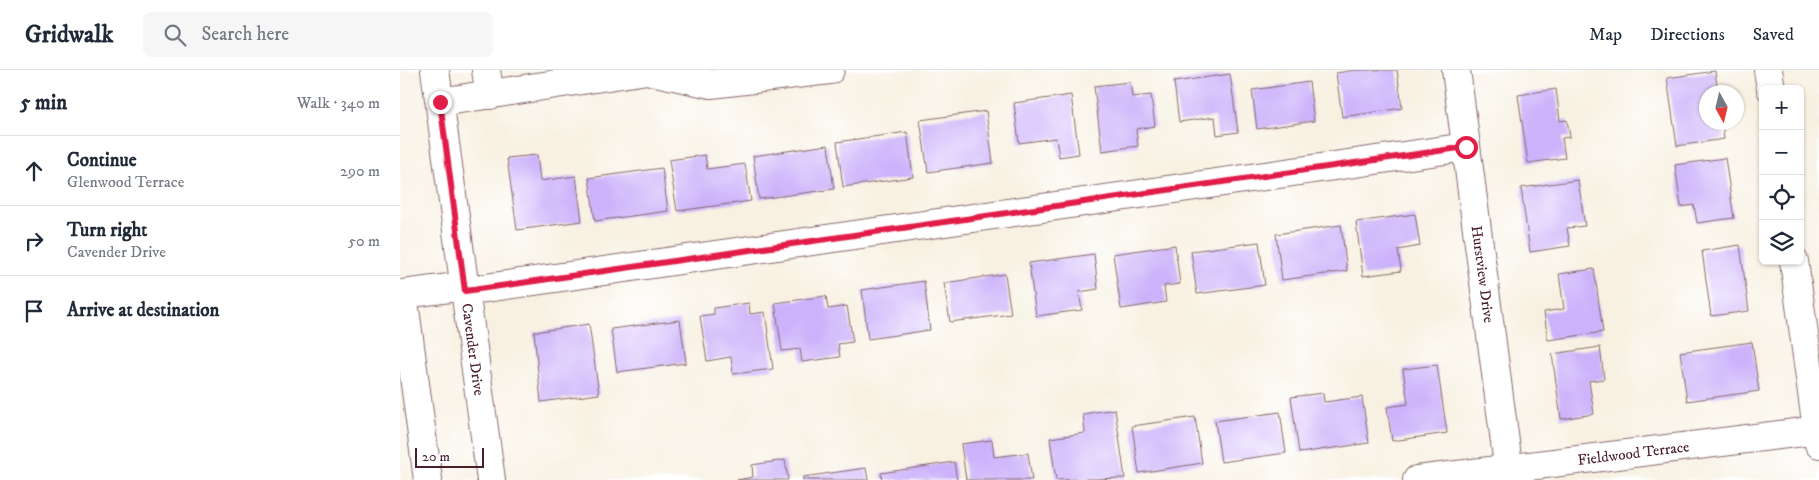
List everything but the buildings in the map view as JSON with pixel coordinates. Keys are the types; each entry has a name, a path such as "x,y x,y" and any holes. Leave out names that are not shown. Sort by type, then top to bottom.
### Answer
{"street":[{"name":"Cavender Drive","path":"435,70 491,480"},
{"path":"440,102 488,83 647,70 710,84 830,70"},
{"name":"Hurstview Drive","path":"1456,70 1509,474"},
{"path":"1768,70 1770,85"},
{"path":"428,480 401,284 465,288 1466,147"},
{"path":"1795,265 1818,435"},
{"name":"Fieldwood Terrace","path":"1416,480 1509,474 1818,435"}],"route":[{"path":"440,102 465,291 1466,147"}]}
